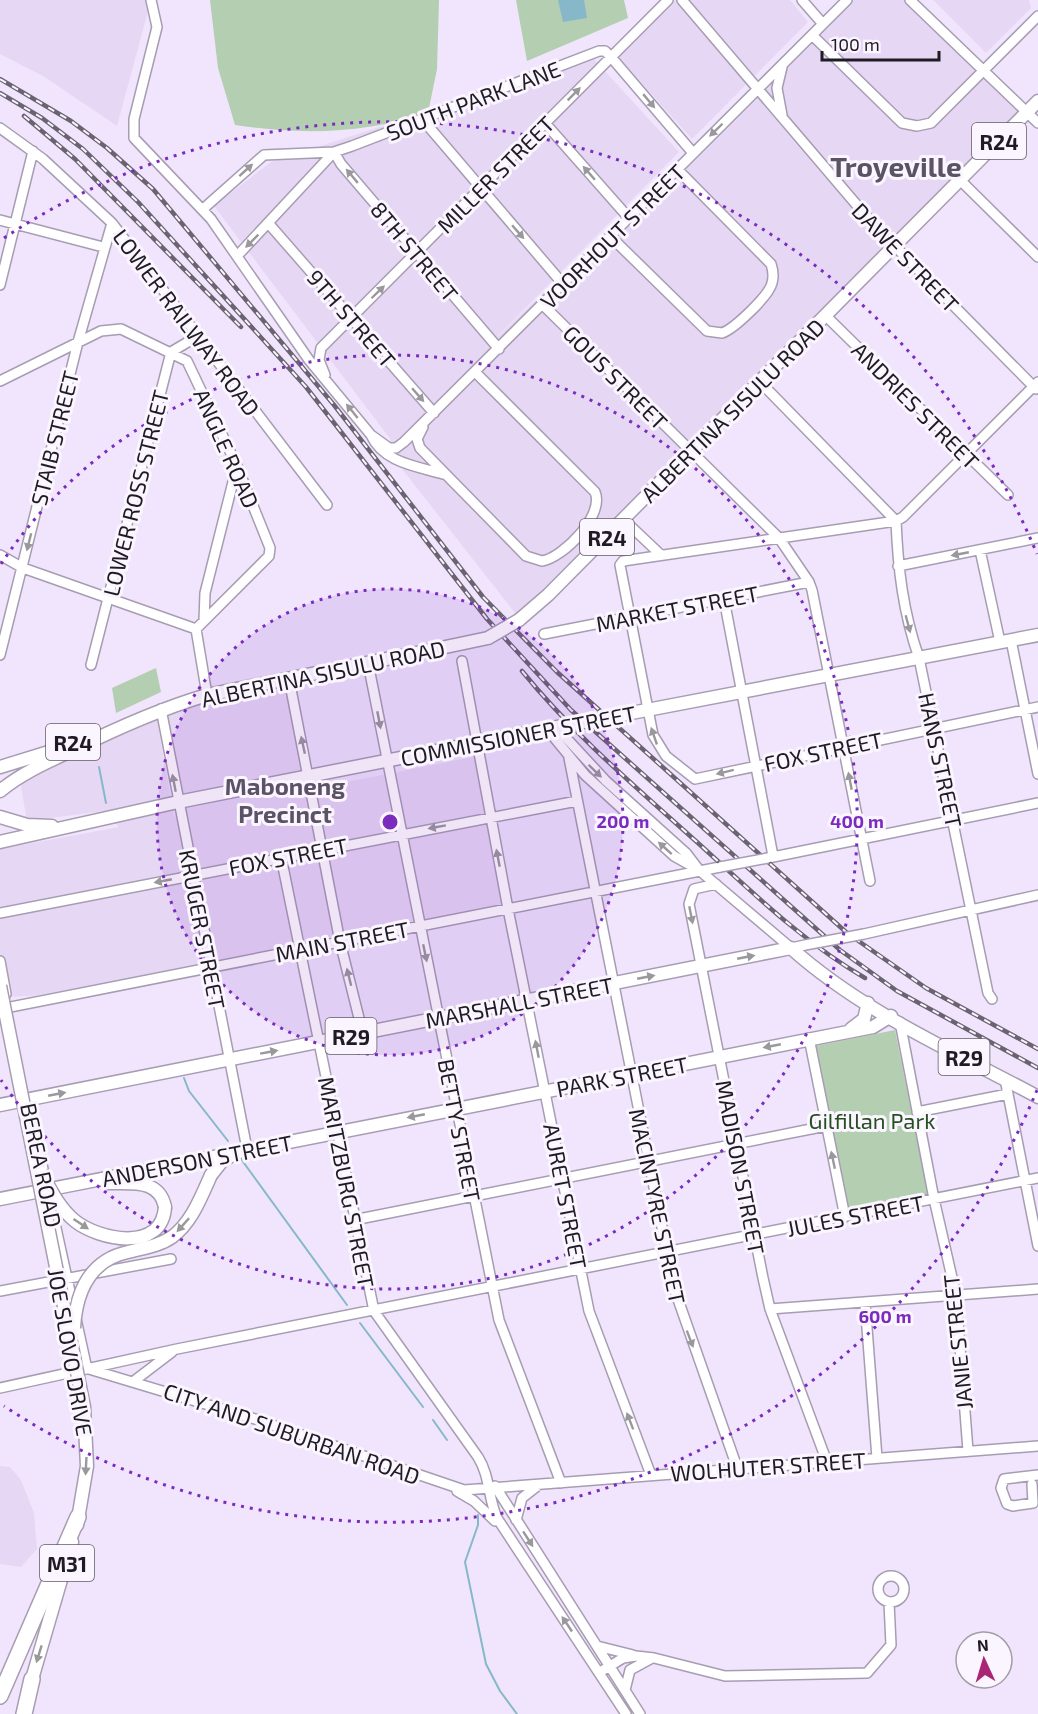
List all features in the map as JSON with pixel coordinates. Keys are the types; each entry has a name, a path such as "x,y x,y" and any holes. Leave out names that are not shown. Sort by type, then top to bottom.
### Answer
{"highway":[{"path":"0,1696 78,1517"},
{"path":"23,1714 32,1679"}],"main road":[{"name":"ALBERTINA SISULU ROAD","path":"0,791 25,773 161,709 207,695 488,638 519,620 548,596 624,520 1038,101"},
{"name":"COMMISSIONER STREET","path":"0,843 178,802 828,673 1038,635"},
{"name":"ALBERTINA SISULU ROAD","path":"0,767 38,757 117,722 145,715"},
{"path":"0,817 27,825 73,826"},
{"name":"MARSHALL STREET","path":"0,1105 791,948"},
{"name":"R29","path":"791,948 824,975 868,1003 1038,1097"},
{"name":"JOE SLOVO DRIVE","path":"0,986 73,1343 84,1407 87,1466 78,1517 32,1679"},
{"path":"850,1030 864,1019 868,1003"},
{"name":"PARK STREET","path":"393,1121 873,1027 895,1019"},
{"name":"ANDERSON STREET","path":"0,1199 393,1121"},
{"path":"73,1343 76,1304 90,1274 114,1256 152,1246 179,1231 194,1211 211,1174 222,1161 244,1150"},
{"path":"34,1160 67,1213 96,1233 122,1239 145,1235 158,1227 162,1220 165,1207 160,1194 150,1185 85,1182"}],"street":[{"path":"151,0 157,27 134,118 133,133 137,143 203,209 239,257 309,360 371,435 379,449 388,456 443,474"},
{"name":"MILLER STREET","path":"321,348 668,0"},
{"name":"DAWE STREET","path":"682,0 894,246 1037,387"},
{"path":"802,0 823,24"},
{"name":"VOORHOUT STREET","path":"371,435 388,448 396,448 476,373 628,217 678,170 847,0"},
{"path":"910,0 1038,123"},
{"path":"812,35 903,123 909,125 931,123 984,73 1038,16"},
{"name":"SOUTH PARK LANE","path":"334,152 423,120 593,53 605,51 611,57"},
{"path":"611,57 693,153"},
{"path":"784,62 777,88 785,122"},
{"path":"423,120 563,284"},
{"path":"545,123 628,217"},
{"name":"LOWER RAILWAY ROAD","path":"0,128 33,151 87,197 112,223 327,505"},
{"path":"0,285 33,151"},
{"path":"203,209 264,155 334,152"},
{"path":"239,257 334,152"},
{"name":"8TH STREET","path":"334,152 341,164 499,349"},
{"path":"610,236 707,331 714,333 730,329 758,302 769,290 773,275 769,260 678,170"},
{"path":"960,180 1038,257"},
{"path":"0,220 103,247"},
{"name":"STAIB STREET","path":"0,655 78,342 103,247 112,223"},
{"name":"9TH STREET","path":"269,224 351,318 431,416"},
{"path":"239,257 248,265 305,347 311,350 321,348 320,364 330,384"},
{"name":"GOUS STREET","path":"543,305 779,538 809,582"},
{"name":"ANDRIES STREET","path":"826,316 1008,495"},
{"name":"ANGLE ROAD","path":"0,381 78,342 114,328 184,358 190,365 237,466 270,548 269,556 204,621"},
{"path":"171,352 198,336"},
{"name":"LOWER ROSS STREET","path":"91,665 171,352"},
{"path":"431,416 419,434 418,443 443,474 526,556 542,561 560,554 592,519 597,498 588,484 476,373"},
{"path":"760,382 896,521"},
{"path":"647,710 621,562 896,521 903,517 1037,387"},
{"path":"196,629 204,621 205,593 237,466"},
{"path":"624,520 661,555"},
{"name":"HANS STREET","path":"896,521 898,566 906,616 919,658 935,728 988,993 992,999"},
{"path":"898,566 1038,538"},
{"path":"980,550 1025,709 1038,774"},
{"path":"0,555 23,568 196,629"},
{"path":"809,582 870,881"},
{"name":"MARKET STREET","path":"544,634 809,582"},
{"path":"724,599 771,857"},
{"path":"196,629 207,695"},
{"name":"AURET STREET","path":"462,661 490,818 592,1322 651,1475"},
{"name":"BETTY STREET","path":"368,663 499,1320 561,1483"},
{"path":"289,679 310,776 340,942 363,1034"},
{"name":"FOX STREET","path":"647,710 653,735 660,750 692,777 699,779 844,746 1038,707"},
{"name":"KRUGER STREET","path":"161,709 212,967 244,1150"},
{"path":"555,728 568,758 674,856 703,870 1038,803"},
{"path":"555,728 581,757 717,884 791,948"},
{"name":"MACINTYRE STREET","path":"568,758 648,1163 680,1312 738,1470"},
{"name":"FOX STREET","path":"0,913 577,801"},
{"name":"MARITZBURG STREET","path":"280,857 374,1311 478,1457 486,1476 497,1489 640,1714"},
{"name":"MAIN STREET","path":"4,1008 703,870"},
{"name":"MADISON STREET","path":"717,884 697,887 688,899 770,1309 827,1462"},
{"name":"MARSHALL STREET","path":"791,948 971,912 1038,895"},
{"name":"BEREA ROAD","path":"0,961 4,1008 28,1100 87,1369"},
{"name":"JANIE STREET","path":"895,1019 956,1295 968,1451"},
{"path":"809,1038 845,1217"},
{"path":"1005,1079 1038,1246"},
{"path":"917,1112 1008,1094"},
{"path":"354,1220 736,1146 826,1126"},
{"name":"JULES STREET","path":"0,1388 177,1349 1038,1178"},
{"path":"0,1292 171,1259"},
{"path":"770,1309 1038,1289"},
{"path":"865,1302 877,1458"},
{"path":"134,1381 177,1349"},
{"name":"CITY AND SUBURBAN ROAD","path":"87,1369 134,1381 320,1441 452,1488 497,1489"},
{"name":"WOLHUTER STREET","path":"497,1489 1038,1446"},
{"path":"1032,1485 1033,1503 1008,1505 1001,1488 1004,1479 1038,1475"},
{"name":"MARITZBURG STREET","path":"486,1476 487,1490 494,1512 505,1532 626,1714"},
{"path":"516,1520 522,1498 541,1485"},
{"path":"452,1488 481,1507 505,1532"},
{"path":"597,1646 725,1676 867,1673 891,1645 889,1602"},
{"path":"600,1672 623,1658 636,1656"},
{"path":"625,1690 630,1670 654,1658"}],"shaded area":[{"path":"0,0 148,0 147,15 117,126 43,76 0,54"},
{"path":"675,0 790,0 808,22 692,139 618,57"},
{"path":"846,0 910,0 1027,112 519,618 384,446 391,440 214,206 271,162 593,58 679,152 485,349"},
{"path":"933,0 1029,0 1031,8 986,53"},
{"name":"Maboneng Precinct","path":"285,685 306,790 483,755 511,903 348,936 344,930 336,932 335,938 306,944 303,935 294,936 295,945 219,961 215,956 205,957 206,965 32,996 0,997 0,849 119,827 104,811 27,821 20,781 157,719 174,816 184,813 167,712"},
{"path":"0,1466 10,1467 21,1480 34,1513 37,1549 21,1567 0,1564"}],"green space":[{"path":"210,0 439,0 437,69 428,113 380,125 332,131 284,130 235,125 218,68"},
{"path":"516,0 624,0 628,18 527,61"},
{"path":"156,668 161,692 116,713 112,688"},
{"name":"Gilfillan Park","path":"895,1030 928,1194 849,1210 816,1046"}],"water":[{"path":"558,0 584,0 587,18 563,22"}],"waterway":[{"path":"99,767 106,803"},
{"path":"184,1078 189,1091 228,1141"},
{"path":"241,1159 347,1305"},
{"path":"360,1323 423,1407"},
{"path":"433,1420 447,1440"},
{"path":"478,1515 478,1525 465,1562 486,1664 500,1691 517,1714"}],"railway":[{"path":"0,79 71,121 107,148 153,189 334,405 483,597 557,672 847,933 926,988 1038,1049"},
{"path":"0,93 42,118 83,149 138,202 306,387 487,619 571,710 840,950 897,991 1038,1068"},
{"path":"24,116 75,159 241,327"},
{"path":"522,671 563,717 607,760 758,897 820,948 865,978"}],"district":[{"name":"Troyeville","path":"896,166"},
{"name":"Maboneng Precinct","path":"285,799"}]}
